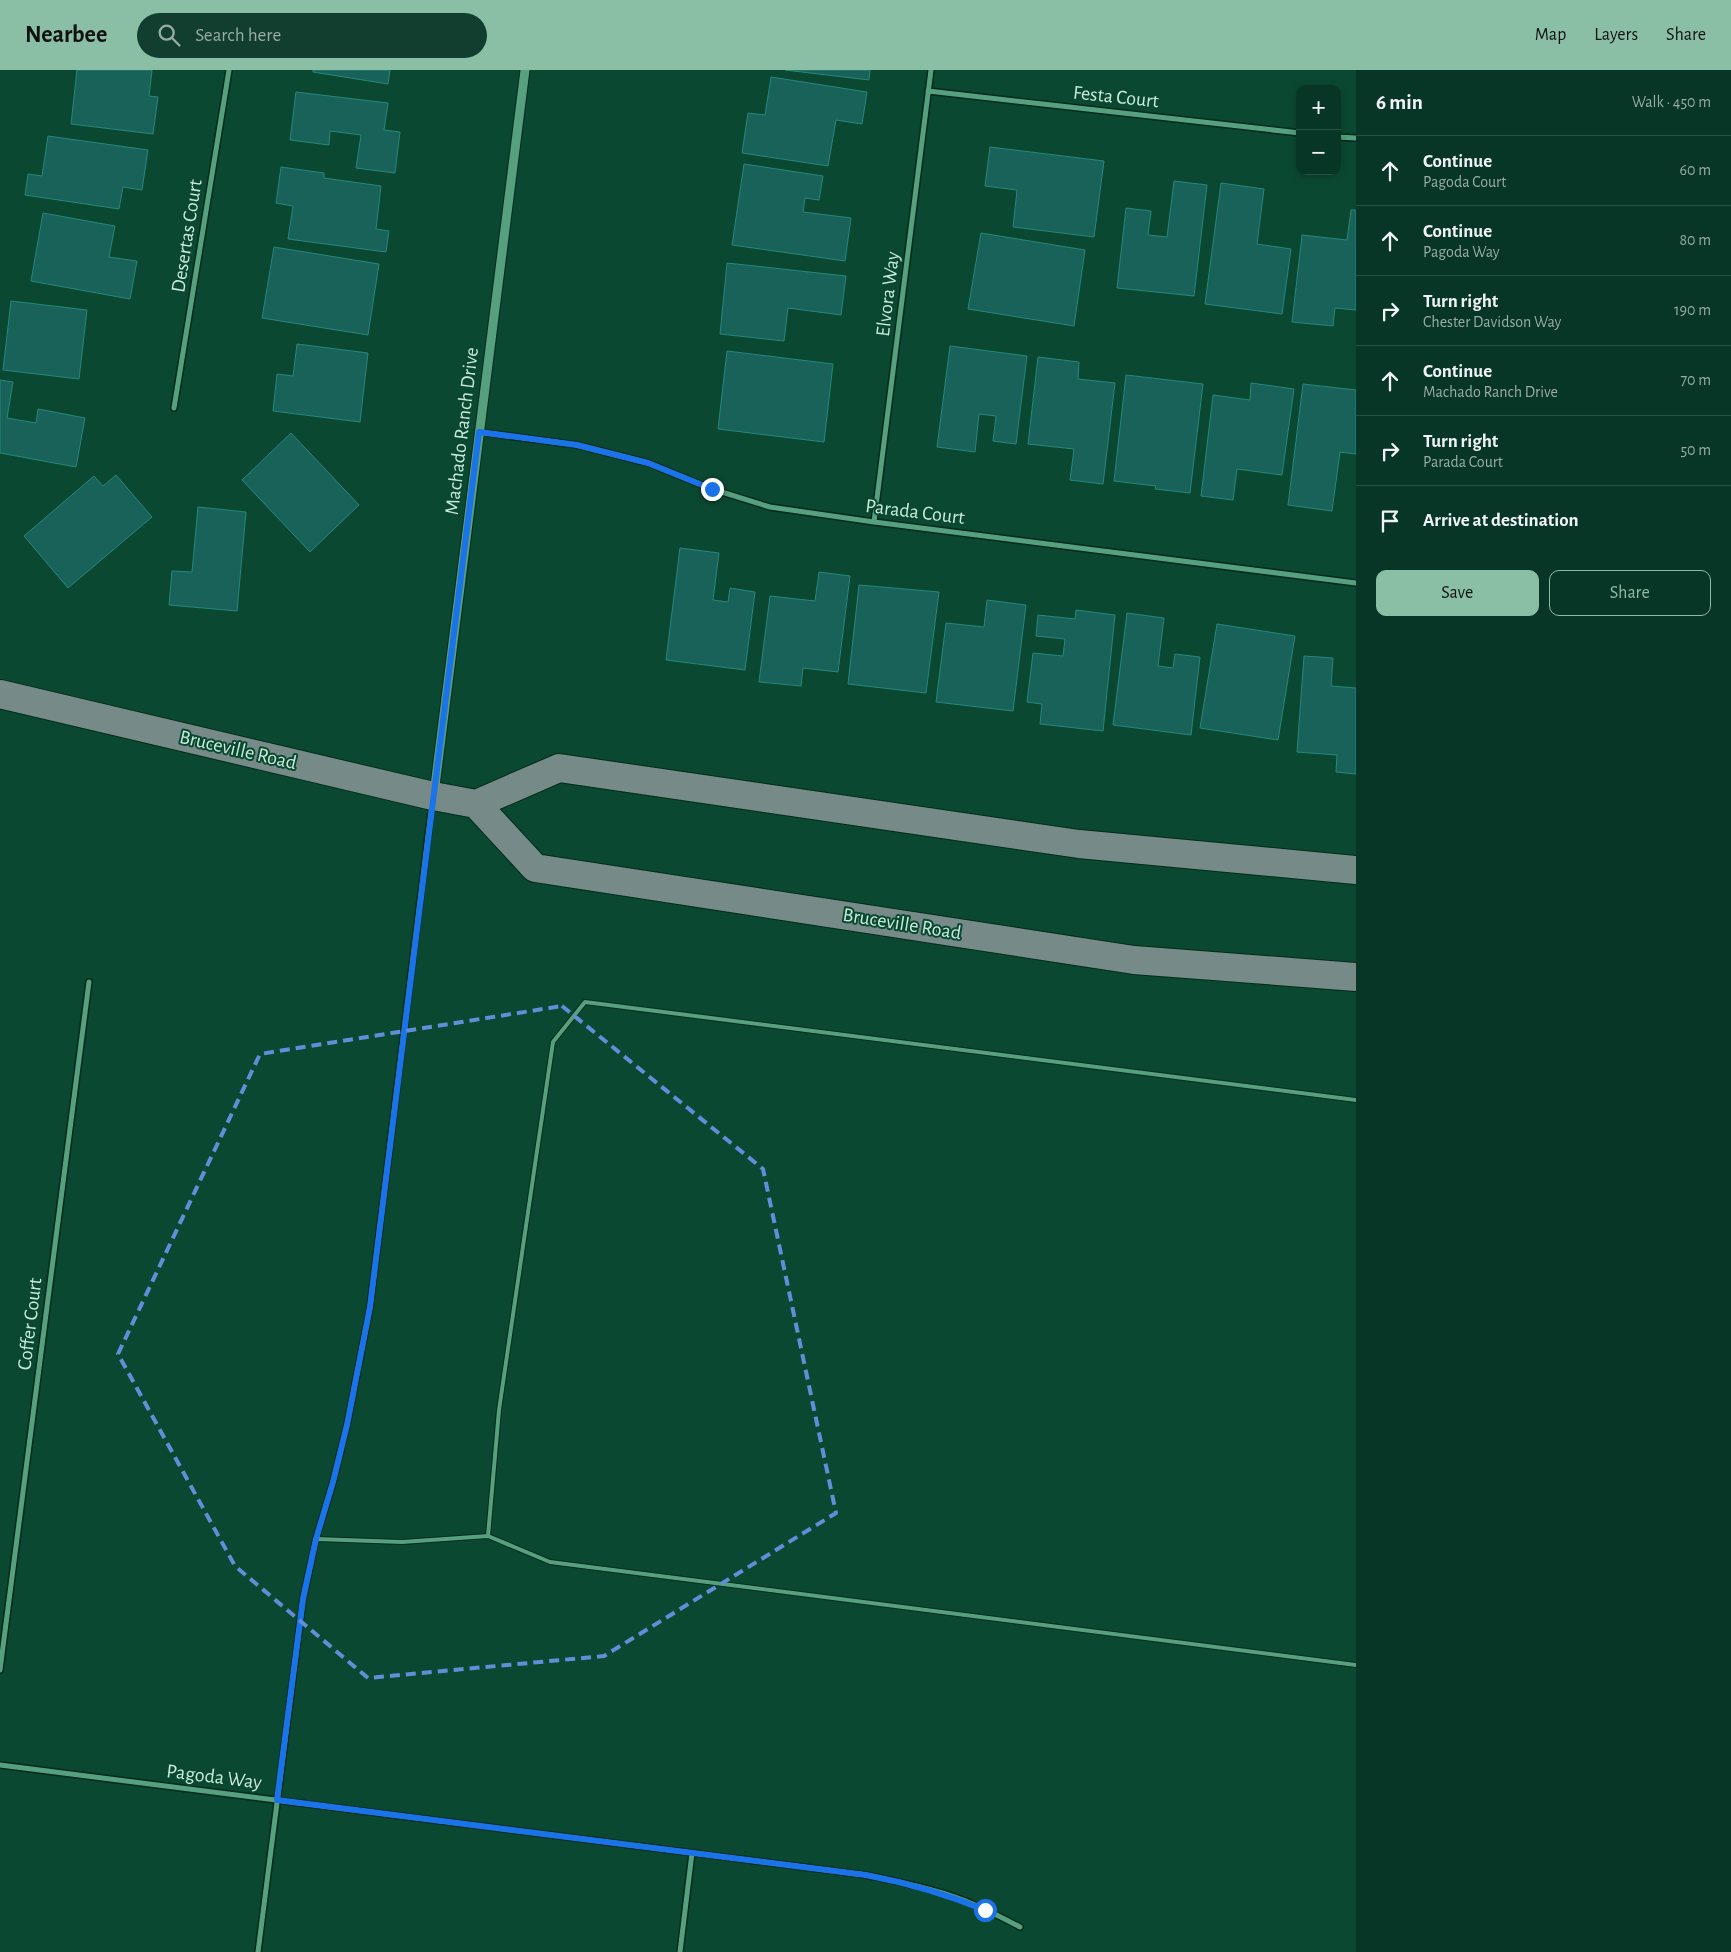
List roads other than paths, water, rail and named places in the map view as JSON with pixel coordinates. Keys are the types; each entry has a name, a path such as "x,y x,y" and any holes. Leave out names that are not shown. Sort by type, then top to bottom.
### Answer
{"main road":[{"name":"Bruceville Road","path":"0,694 433,796 476,804 535,868 1134,960 1356,977"},
{"path":"476,804 559,768 1079,844 1356,870"}],"street":[{"name":"Desertas Court","path":"174,408 229,70"},
{"name":"Machado Ranch Drive","path":"433,796 525,70"},
{"name":"Elvora Way","path":"874,522 931,70"},
{"name":"Festa Court","path":"928,91 1296,133"},
{"path":"1341,137 1356,138"},
{"name":"Parada Court","path":"479,432 577,445 648,463 712,489 770,507 1356,583"},
{"path":"258,1952 303,1599 316,1539 347,1425 370,1307 433,796"},
{"name":"Coffer Court","path":"0,1670 89,982"},
{"name":"Pagoda Way","path":"0,1765 866,1875 908,1883 949,1895 1020,1927"},
{"path":"680,1952 692,1853"}],"lane":[{"path":"488,1536 499,1410 553,1042 585,1002 1356,1100"},
{"path":"316,1539 402,1542 488,1536 550,1562 1356,1665"}]}
